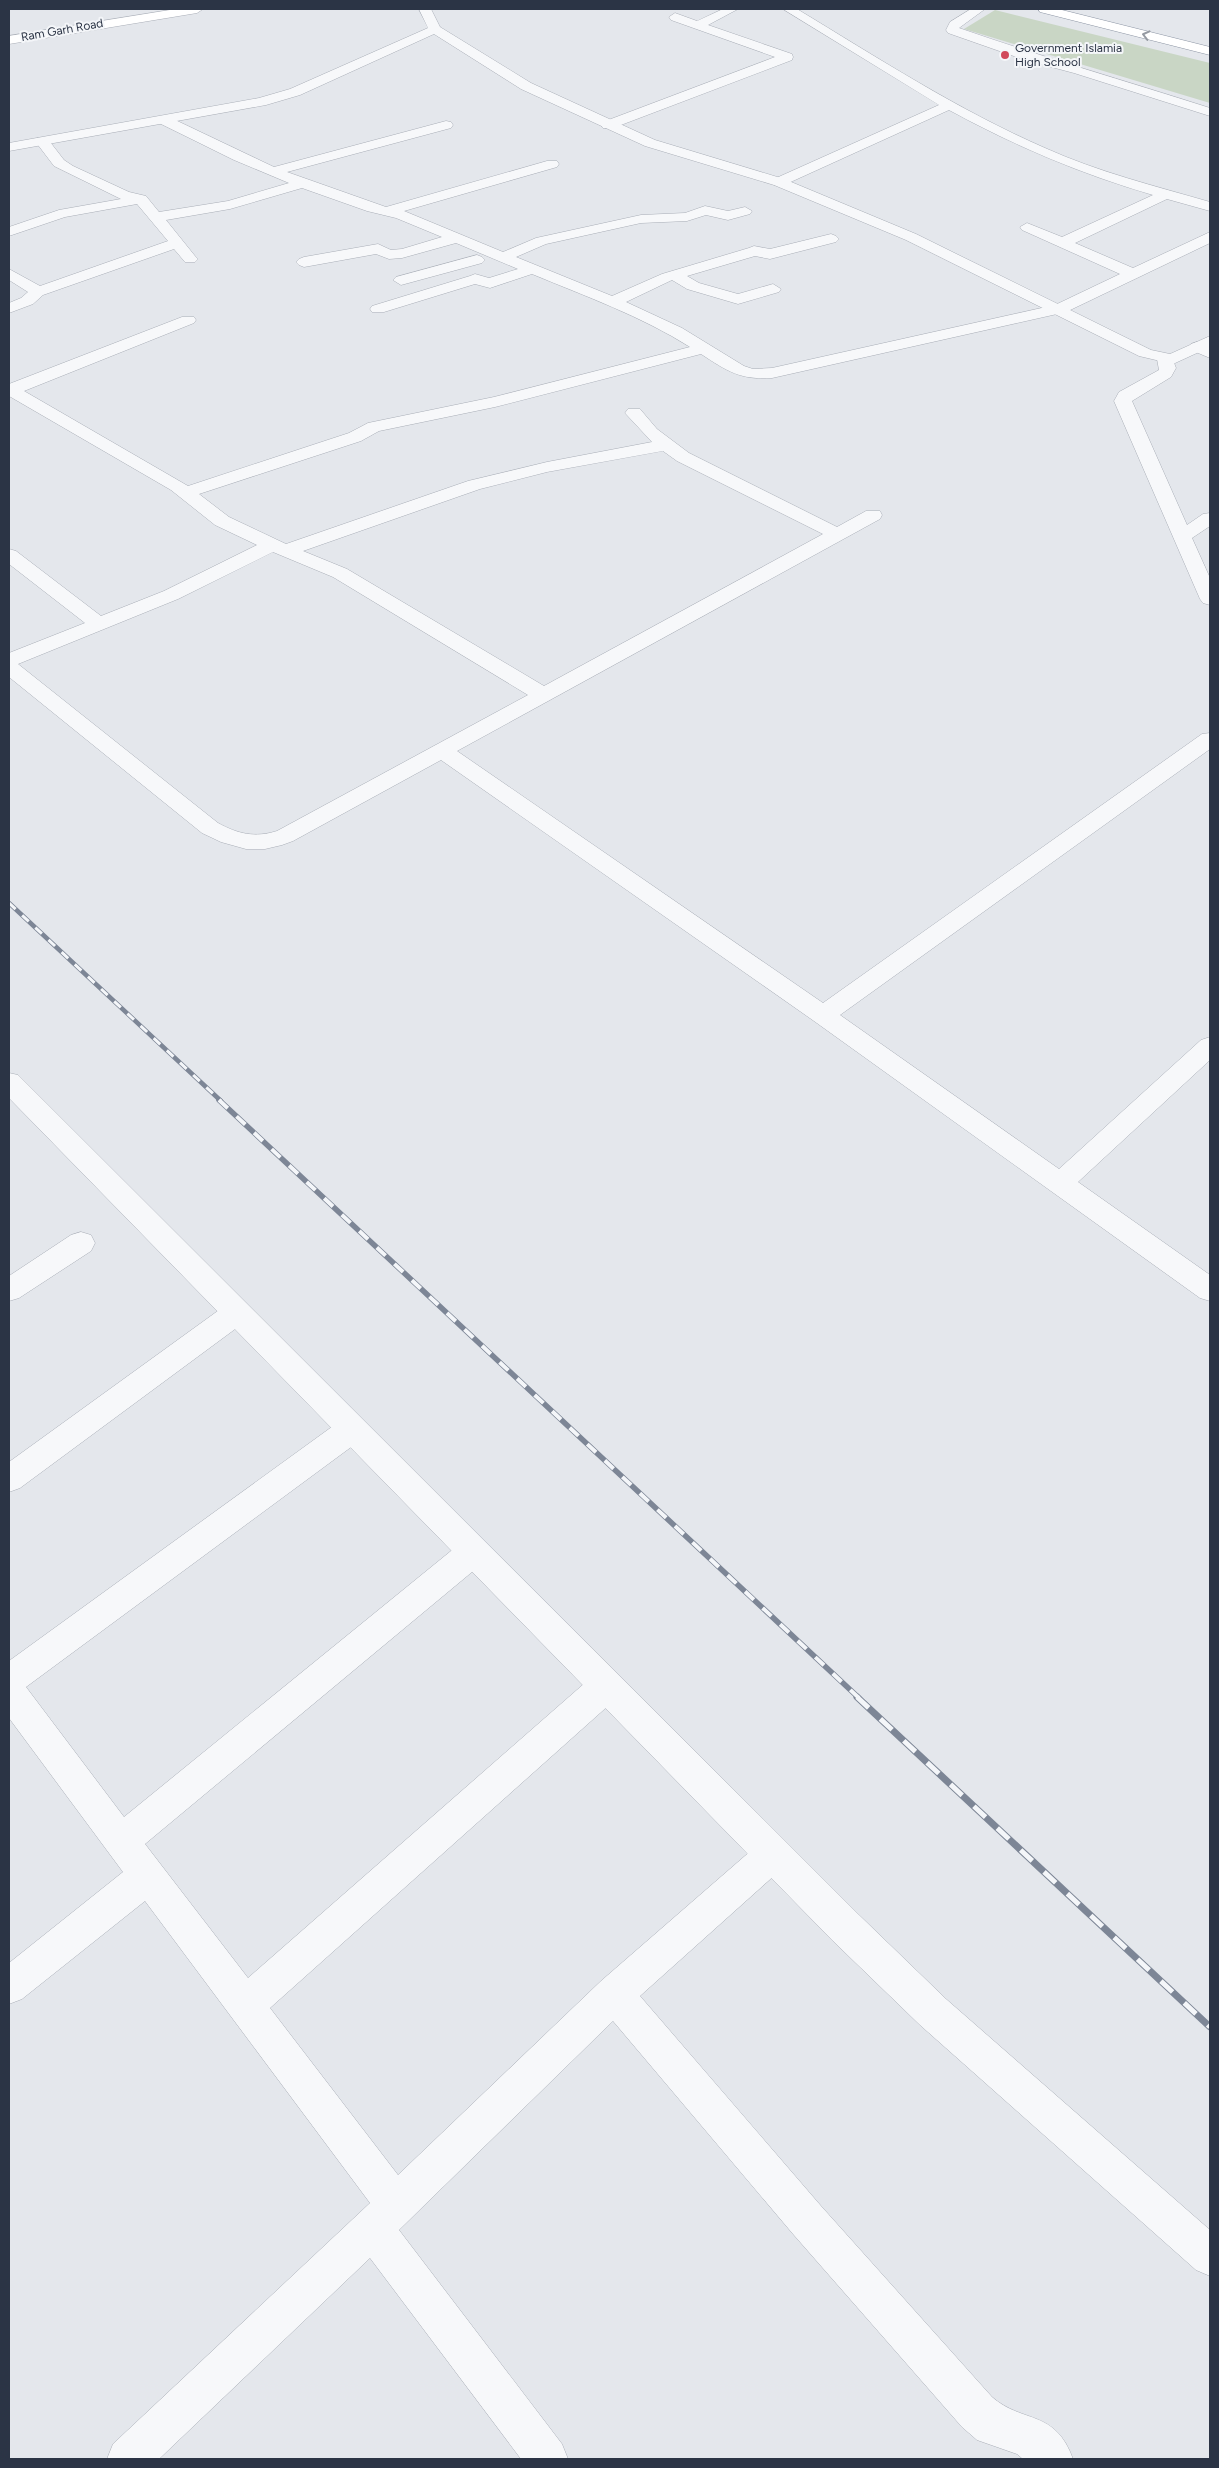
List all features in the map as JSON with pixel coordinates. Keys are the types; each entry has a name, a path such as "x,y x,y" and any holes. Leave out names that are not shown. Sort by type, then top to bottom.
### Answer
{"main road":[{"name":"Ram Garh Road","path":"9,40 176,10 197,9"},
{"path":"1044,9 1210,52"},
{"path":"1090,9 1210,40"},
{"path":"1173,42 1189,34"}],"street":[{"path":"425,9 435,29 526,86 608,126 650,143 779,182 911,237 1060,309 1137,350 1165,359 1183,356 1206,347"},
{"path":"700,24 732,9"},
{"path":"788,9 985,126 1041,152 1166,194 1210,206"},
{"path":"979,9 954,25 952,30 1030,57 1079,70 1210,112"},
{"path":"608,126 787,57 700,24 676,17"},
{"path":"9,147 262,102 295,92 435,29"},
{"path":"779,182 950,105"},
{"path":"164,120 204,141 303,183 384,212 401,215 612,303 676,331 738,370 752,374 772,374 1060,309 1210,238"},
{"path":"275,171 317,158 446,125"},
{"path":"42,141 59,163 68,169 127,196 135,196 140,199 190,259"},
{"path":"384,212 552,164"},
{"path":"155,216 230,205 303,183"},
{"path":"1062,243 1166,194"},
{"path":"9,232 64,213 74,213 140,199"},
{"path":"401,280 433,266 498,257 541,241 641,219 687,217 705,210 728,216 745,211"},
{"path":"1027,227 1133,274"},
{"path":"304,262 378,249 390,254 398,253 433,246 455,238"},
{"path":"612,303 674,275 754,251 770,254 831,239"},
{"path":"9,308 27,300 36,292 177,243"},
{"path":"433,266 455,285"},
{"path":"378,309 477,278 490,283 530,270"},
{"path":"9,274 30,286 36,292"},
{"path":"674,275 693,286 738,299 773,289"},
{"path":"10,390 188,320"},
{"path":"185,493 355,437 374,427 495,402 705,348"},
{"path":"1165,359 1168,368 1165,373 1125,396 1123,401 1210,599"},
{"path":"10,390 143,466 185,493 222,521 323,565 366,587 544,696"},
{"path":"634,413 651,433 696,465 837,534"},
{"path":"9,660 170,595 279,547 483,483 547,467 666,445"},
{"path":"9,667 210,828 238,842 262,843 285,836 544,696 873,514"},
{"path":"1182,536 1210,518"},
{"path":"9,555 99,624"},
{"path":"823,1015 1210,739"},
{"path":"442,750 823,1015 1210,1290"},
{"path":"1059,1184 1210,1046"},
{"path":"9,1082 472,1552 933,2012 1210,2256"},
{"path":"9,1290 81,1243"},
{"path":"9,1480 236,1313"},
{"path":"9,1680 351,1430"},
{"path":"121,1842 472,1552"},
{"path":"244,2006 606,1686"},
{"path":"9,1692 244,2006 547,2459"},
{"path":"128,2459 384,2217 614,1994 773,1854"},
{"path":"9,1986 146,1876"},
{"path":"614,1994 807,2220 977,2412 992,2425 1030,2436 1052,2459"}],"green space":[{"path":"995,10 1210,63 1210,103 964,29"}],"railway":[{"path":"9,903 221,1101"},
{"path":"219,1100 859,1698"},
{"path":"857,1697 1210,2027"}],"place":[{"name":"Government Islamia High School","path":"1005,55"}]}
